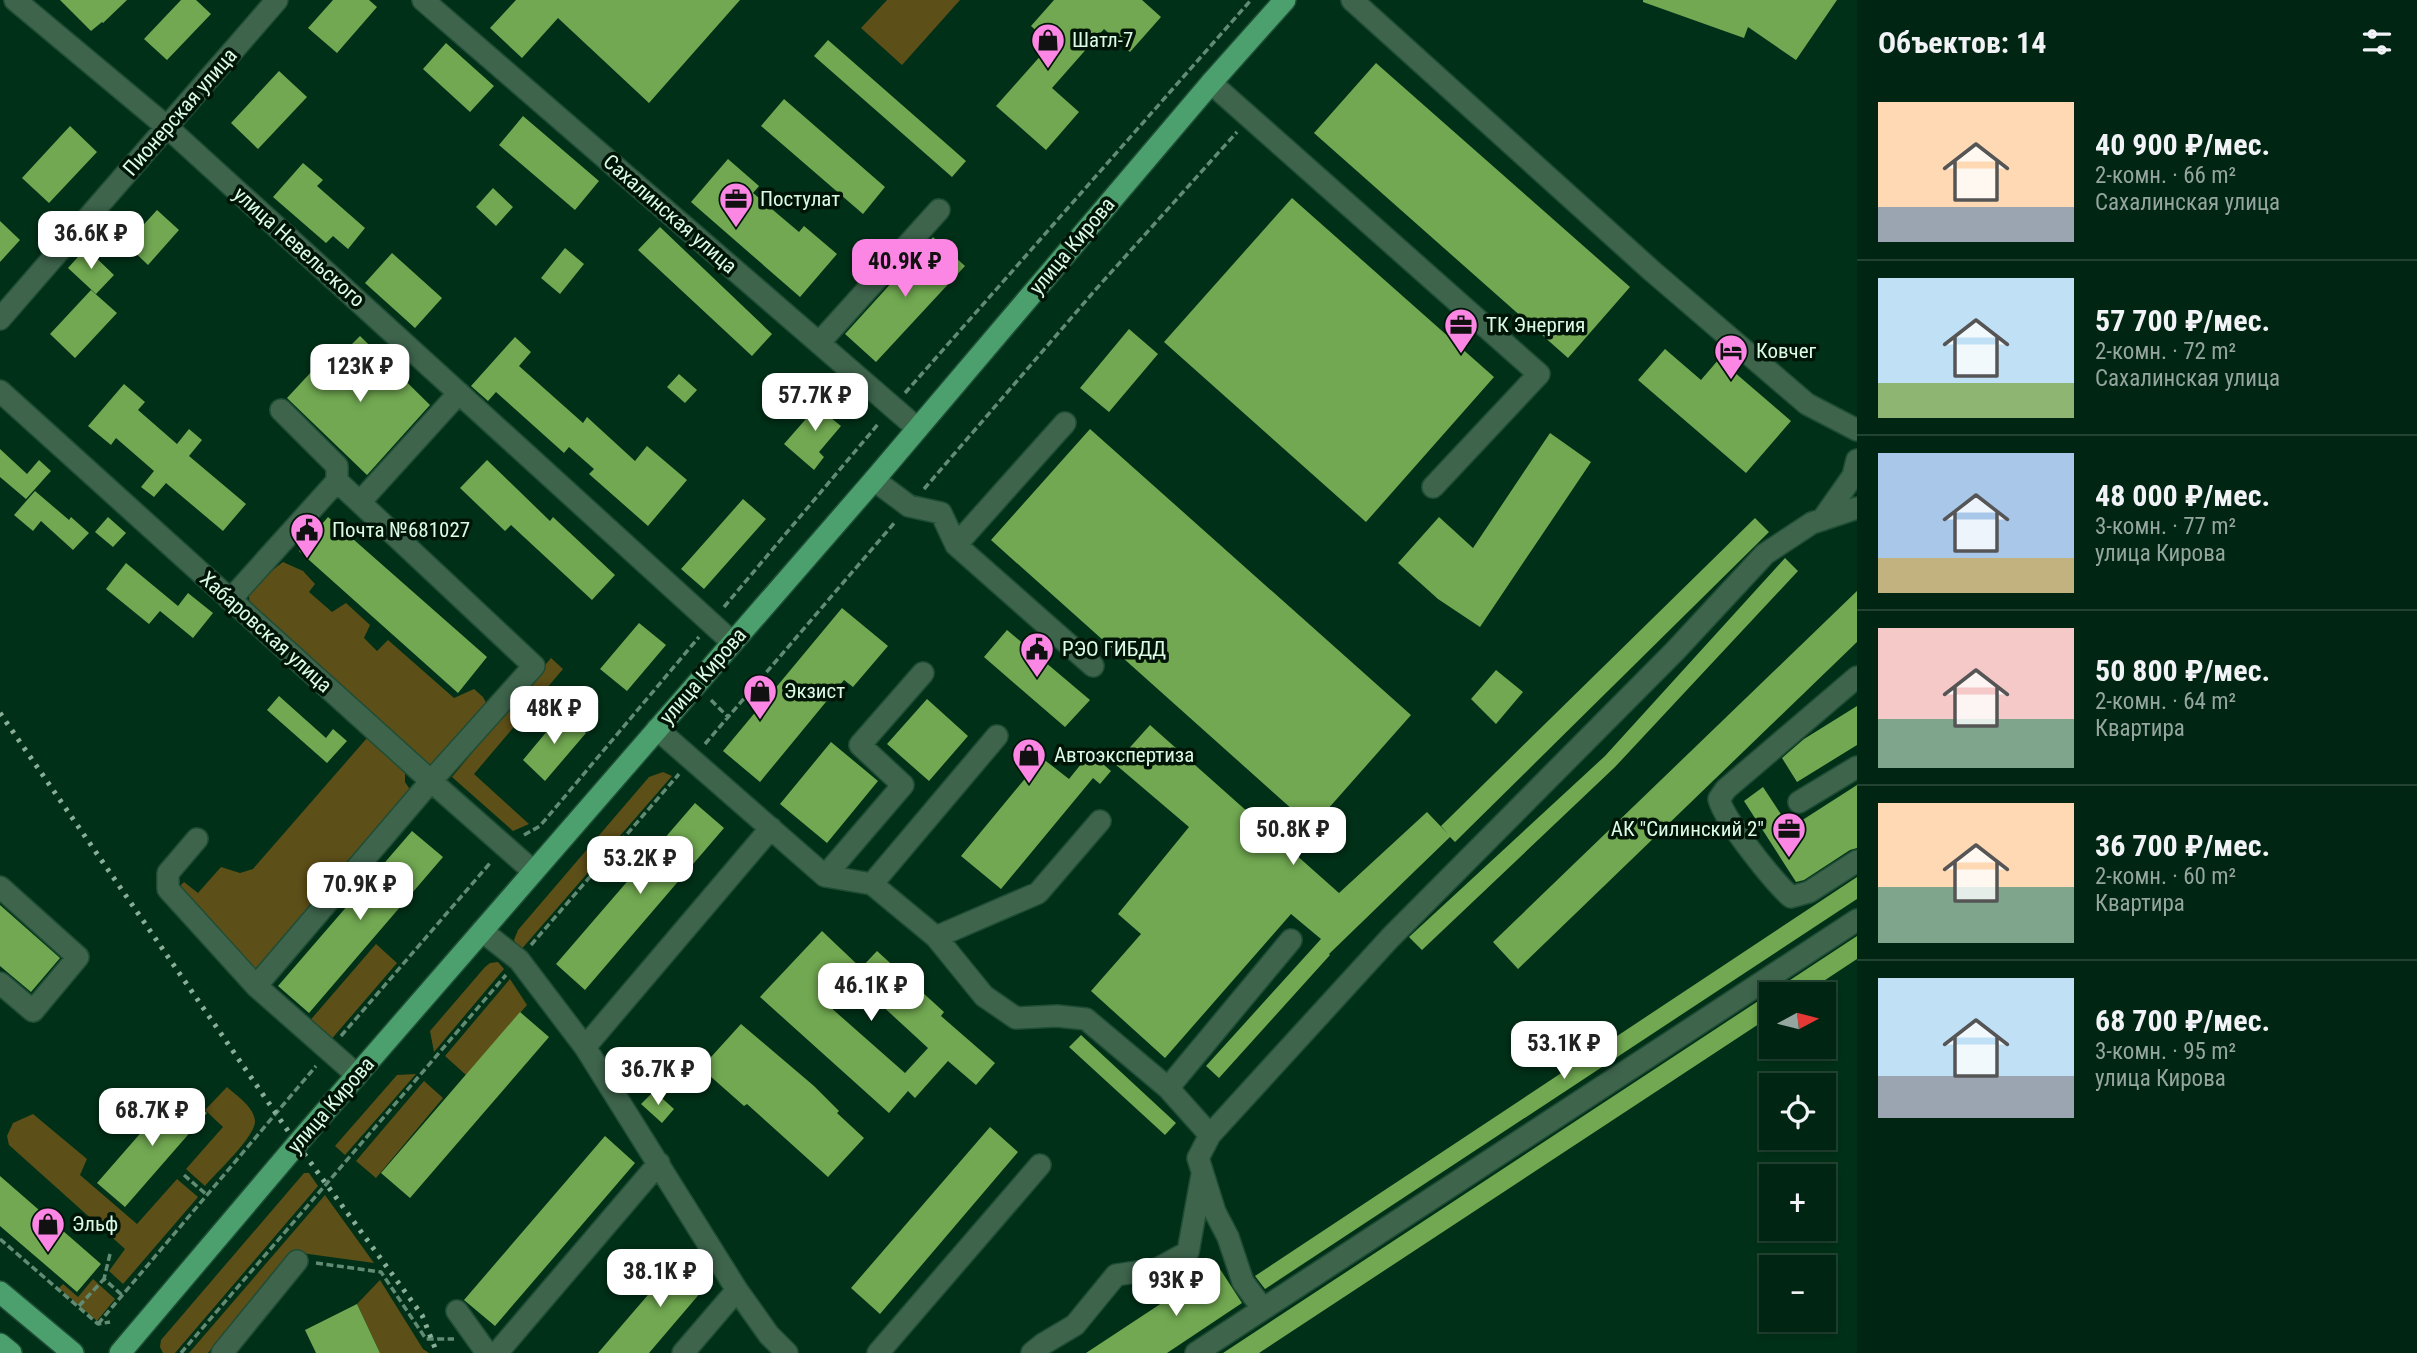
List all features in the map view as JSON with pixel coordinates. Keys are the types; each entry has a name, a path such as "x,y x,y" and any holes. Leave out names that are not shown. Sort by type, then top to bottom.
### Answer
{"main road":[{"name":"улица Кирова","path":"120,1353 1285,0"},
{"path":"0,1292 73,1353"},
{"path":"0,1344 11,1353"}],"street":[{"name":"улица Невельского","path":"15,0 167,127 732,642"},
{"name":"Пионерская улица","path":"0,319 277,0"},
{"name":"Сахалинская улица","path":"423,0 917,428"},
{"path":"1352,0 1652,271 1807,404 1857,430"},
{"path":"1211,83 1539,374 1433,487"},
{"path":"819,343 939,210"},
{"name":"Хабаровская улица","path":"0,391 533,871"},
{"path":"360,502 460,393"},
{"path":"230,600 337,481 337,466 281,410"},
{"path":"956,545 1065,423"},
{"path":"1822,520 1853,476 1857,460"},
{"path":"874,480 909,506 941,513 956,545 1093,666"},
{"path":"256,986 431,781 534,666 337,481"},
{"path":"1262,1309 1243,1282 1228,1237 1215,1212 1198,1158 1210,1135 1390,938 1675,650 1765,554 1787,538 1822,520 1857,508"},
{"path":"825,876 903,785 860,745 923,673"},
{"path":"1857,677 1726,789 1719,800 1725,814 1776,884 1791,897 1809,892 1857,861"},
{"path":"657,729 825,876 872,884 936,937 984,996 1016,1018 1057,1016 1086,1019 1168,1088 1210,1135"},
{"path":"872,884 998,736"},
{"path":"1800,802 1857,767"},
{"path":"936,937 1038,893 1100,821"},
{"path":"585,1047 771,828"},
{"path":"197,839 167,873 168,890 256,986 357,1075"},
{"path":"0,887 78,957 33,1011 0,983"},
{"path":"1196,1353 1857,920"},
{"path":"482,931 519,960 585,1047 737,1290 769,1335 787,1353"},
{"path":"1168,1088 1291,940"},
{"path":"497,1353 659,1163"},
{"path":"878,1353 1040,1166"},
{"path":"1032,1353 1074,1325 1116,1275 1157,1269 1188,1252 1203,1173"},
{"path":"222,1353 297,1261"},
{"path":"683,1353 737,1290"},
{"path":"457,1311 482,1346"}],"path":[{"path":"98,1324 505,846 540,826 893,407 1251,0"},
{"path":"181,1353 1088,298 1250,118"},
{"path":"711,700 728,717"},
{"path":"184,1175 207,1195"},
{"path":"0,1239 98,1324"},
{"path":"79,1307 104,1279 110,1254"},
{"path":"297,1261 381,1272 426,1339 482,1346"},
{"path":"104,1279 122,1295"},
{"path":"98,1324 110,1322"}],"shaded area":[{"path":"887,0 960,0 902,65 861,28"},
{"path":"283,562 303,571 315,584 309,592 332,612 346,603 370,625 364,638 377,651 388,640 454,698 474,689 483,697 489,708 432,774 250,609 249,596 261,579"},
{"path":"551,658 563,669 474,774 529,824 513,831 452,777"},
{"path":"367,738 405,769 405,782 413,794 254,977 178,888 184,882 198,893 221,867 240,873 253,869"},
{"path":"663,772 672,776 519,952 514,940 518,930 649,777"},
{"path":"376,944 397,963 329,1042 307,1024"},
{"path":"498,962 504,969 434,1052 430,1031 485,967"},
{"path":"510,979 527,1005 466,1075 445,1056"},
{"path":"416,1074 345,1155 335,1146 397,1075"},
{"path":"424,1081 443,1098 376,1178 356,1161"},
{"path":"227,1087 252,1111 254,1128 243,1145 205,1186 186,1169 223,1127 205,1110"},
{"path":"33,1114 87,1159 80,1175 137,1224 177,1179 198,1197 123,1284 109,1271 125,1249 9,1145 7,1136 13,1123"},
{"path":"304,1173 309,1173 318,1186 175,1353 163,1353 161,1340"},
{"path":"325,1195 374,1263 294,1252 208,1353 189,1353"},
{"path":"93,1279 115,1299 97,1321 59,1288 63,1284 78,1297"},
{"path":"380,1280 423,1349 429,1353 380,1353 357,1304"}],"building":[{"path":"60,0 127,0 91,31"},
{"path":"181,0 196,0 211,14 167,60 144,39"},
{"path":"333,0 369,0 377,7 337,53 308,28"},
{"path":"516,0 740,0 649,103 558,18 522,58 490,28"},
{"name":"Шатл-7","path":"1054,0 1142,0 1161,17 1130,52 1104,29 1052,88 1079,112 1046,150 996,106 1051,44 1031,26"},
{"path":"1643,0 1837,0 1796,60 1748,27 1744,38"},
{"path":"828,40 966,161 952,177 814,56"},
{"path":"446,43 494,86 470,112 423,69"},
{"path":"1376,63 1630,287 1568,358 1314,133"},
{"path":"279,71 307,97 258,149 231,123"},
{"path":"784,99 885,187 863,214 761,126"},
{"path":"523,116 599,181 575,210 499,145"},
{"path":"70,126 97,152 49,203 22,178"},
{"path":"728,159 759,186 753,193 799,232 804,226 837,254 800,297 691,202"},
{"path":"303,163 323,180 317,186 365,228 348,249 333,236 326,243 273,197"},
{"path":"493,188 513,207 496,226 476,207"},
{"path":"1292,198 1494,377 1366,522 1164,342"},
{"path":"157,210 179,230 148,265 126,244"},
{"path":"0,221 20,240 0,262"},
{"path":"660,227 772,334 752,356 638,250"},
{"path":"933,237 965,266 876,362 845,334"},
{"path":"86,248 114,275 96,294 68,268"},
{"path":"565,248 584,264 560,294 541,278"},
{"path":"392,253 442,298 415,328 365,283"},
{"path":"91,290 117,313 75,358 50,334"},
{"path":"1129,329 1158,354 1109,412 1080,388"},
{"path":"360,336 430,405 367,475 287,398 313,370 320,376"},
{"path":"515,337 531,352 519,366 583,423 587,417 635,461 647,446 687,480 648,526 589,474 594,469 569,447 564,453 496,392 488,401 471,386"},
{"path":"1665,349 1701,380 1719,359 1791,421 1746,473 1638,380"},
{"path":"679,374 697,390 685,403 667,387"},
{"path":"124,384 145,402 138,410 177,444 189,429 202,440 189,456 246,504 223,531 166,483 154,497 141,487 154,471 116,438 111,445 88,426"},
{"path":"826,396 840,408 831,418 841,426 819,452 824,457 814,470 784,444"},
{"path":"1090,429 1411,715 1312,827 991,540"},
{"path":"1550,433 1591,462 1480,627 1438,599 1398,563 1439,517 1473,548"},
{"path":"0,449 27,474 39,460 51,471 26,499 0,477"},
{"path":"487,460 550,521 553,517 615,575 592,600 511,525 505,531 460,488"},
{"path":"35,491 89,533 73,550 41,521 33,531 14,515"},
{"path":"743,499 766,519 704,589 681,569"},
{"path":"108,517 126,533 113,547 95,532"},
{"path":"328,517 487,657 458,693 299,551"},
{"path":"1755,518 1769,532 1455,842 1450,837 1329,954 1219,1078 1206,1066 1321,939 1291,914 1165,1058 1091,991 1141,934 1118,914 1189,827 1115,764 1150,725 1339,893 1427,812 1448,834 1441,826"},
{"path":"1785,558 1798,571 1615,767 1422,950 1409,937 1605,756"},
{"path":"126,563 178,606 188,593 213,613 193,638 160,611 149,624 106,589"},
{"path":"1857,591 1857,642 1518,969 1493,942"},
{"path":"842,608 888,646 853,687 844,680 760,782 723,751"},
{"path":"639,623 666,645 627,691 600,669"},
{"name":"РЭО ГИБДД","path":"1007,630 1090,700 1065,727 984,657"},
{"path":"1496,670 1523,692 1496,724 1471,699"},
{"path":"279,696 326,738 333,729 347,741 327,763 267,710"},
{"path":"927,699 968,736 929,781 887,744"},
{"path":"1857,706 1857,745 1797,782 1782,758 1804,739"},
{"path":"563,712 586,733 545,781 523,760"},
{"path":"831,742 878,781 827,843 780,804"},
{"path":"1090,753 1111,771 1100,784 1093,778 1001,889 961,856 1042,758 1069,779"},
{"path":"1857,785 1857,848 1804,880 1796,882 1744,801 1763,787 1790,828"},
{"path":"695,803 724,828 585,990 556,964"},
{"path":"412,831 443,857 309,1013 278,986"},
{"path":"1857,877 1857,899 1265,1289 1255,1276"},
{"path":"0,905 60,958 31,992 0,966"},
{"path":"822,931 861,968 877,951 944,1012 941,1016 995,1063 976,1085 948,1061 915,1098 908,1091 889,1113 760,997","holes":["853,979 928,1048 905,1073 829,1006"]},
{"path":"1857,936 1857,959 1822,982 1787,982"},
{"path":"1759,1000 1759,1024 1259,1353 1223,1353"},
{"path":"520,1012 549,1037 410,1198 381,1173"},
{"path":"741,1024 814,1086 839,1111 837,1113 864,1138 828,1177 747,1104 744,1106 701,1068"},
{"path":"1081,1035 1176,1123 1165,1135 1069,1047"},
{"path":"179,1089 207,1113 125,1207 97,1183"},
{"path":"654,1091 674,1109 662,1123 641,1104"},
{"path":"990,1127 1018,1152 880,1314 851,1288"},
{"path":"605,1136 635,1163 495,1326 464,1300"},
{"path":"0,1176 101,1264 77,1292 0,1226"},
{"path":"684,1253 713,1278 649,1353 598,1353"},
{"path":"1218,1266 1242,1303 1167,1353 1086,1353"},
{"path":"357,1304 380,1353 316,1353 305,1330"}],"railway":[{"path":"0,713 297,1144 422,1315 437,1353"}],"place":[{"name":"Шатл-7","path":"1048,70"},
{"name":"Постулат","path":"736,229"},
{"name":"ТК Энергия","path":"1461,355"},
{"name":"Ковчег","path":"1731,381"},
{"name":"Почта №681027","path":"307,560"},
{"name":"РЭО ГИБДД","path":"1037,679"},
{"name":"Экзист","path":"760,721"},
{"name":"Автоэкспертиза","path":"1029,785"},
{"name":"АК \"Силинский 2\"","path":"1789,859"},
{"name":"Эльф","path":"48,1254"}]}
